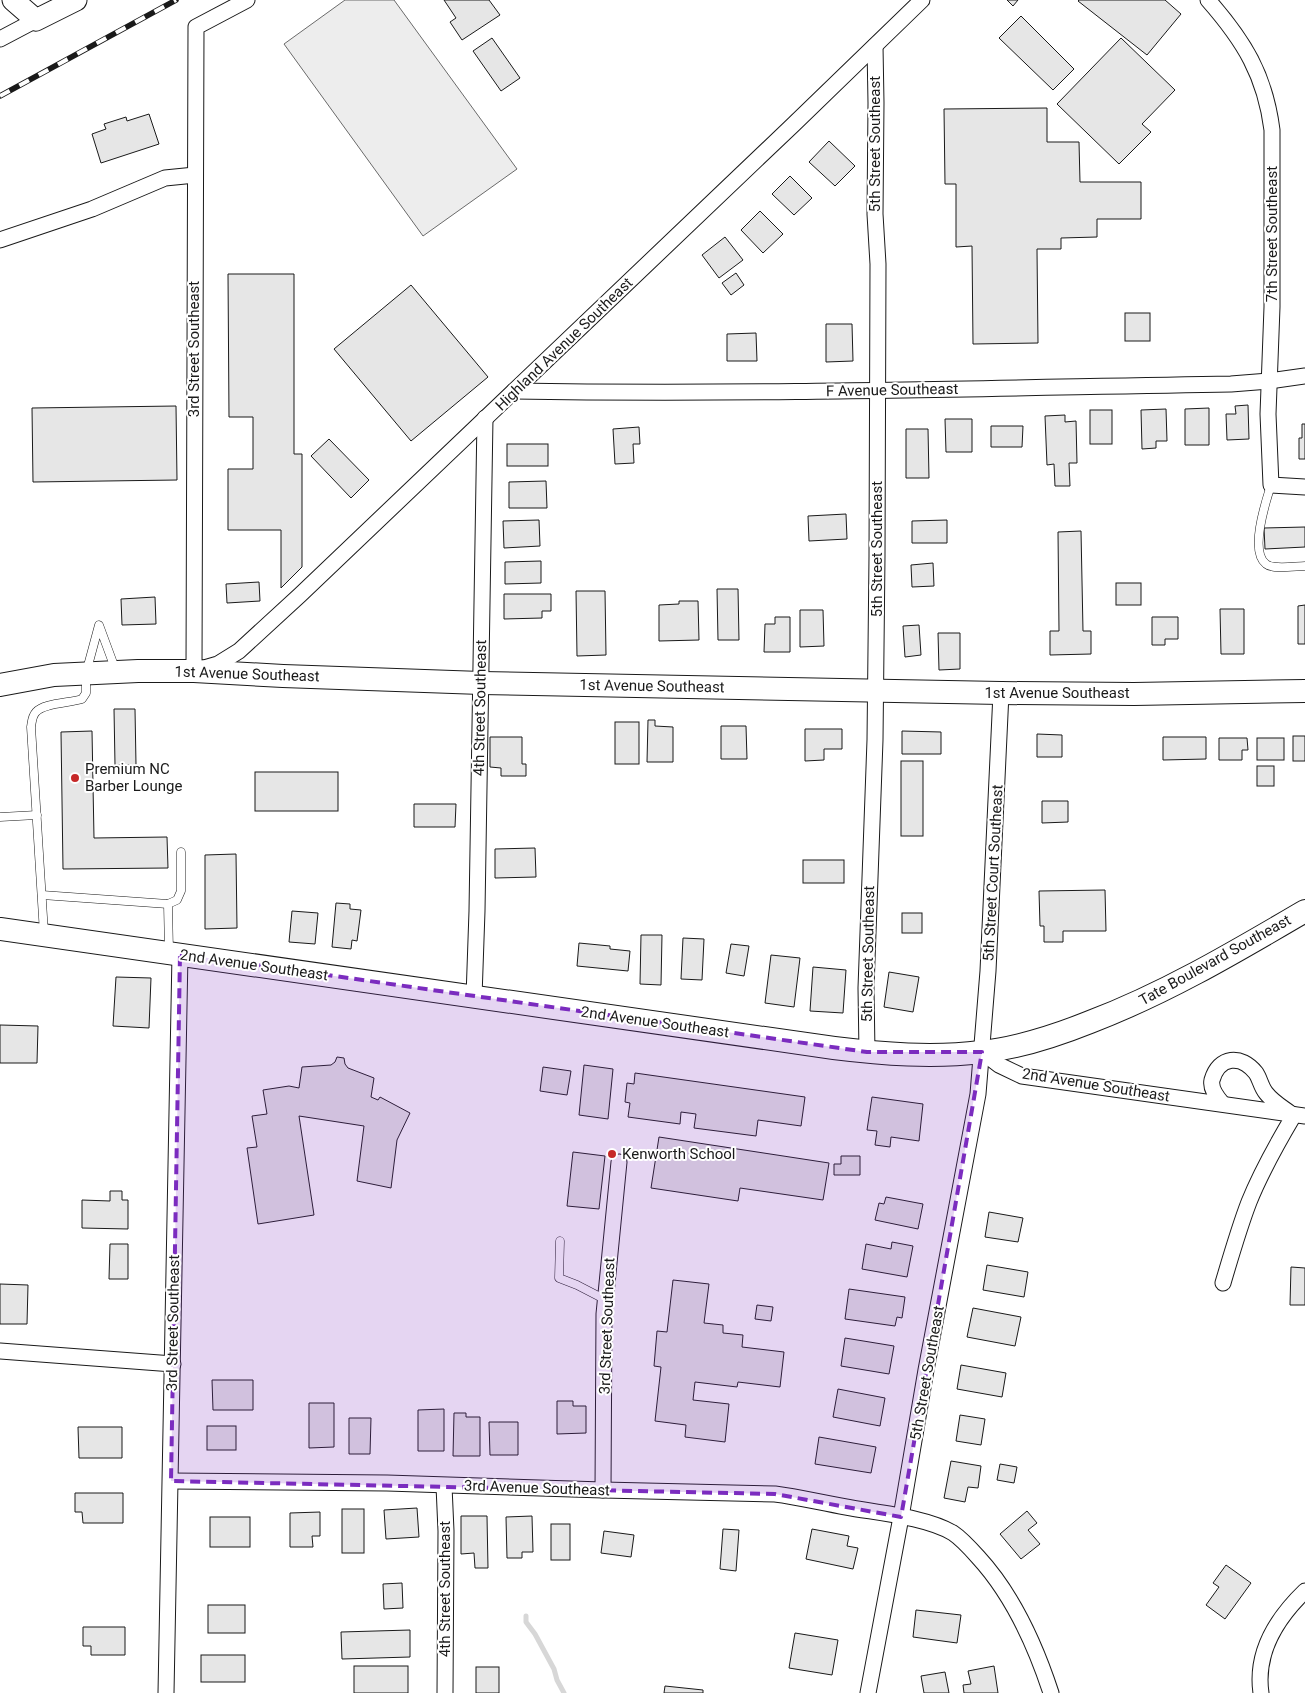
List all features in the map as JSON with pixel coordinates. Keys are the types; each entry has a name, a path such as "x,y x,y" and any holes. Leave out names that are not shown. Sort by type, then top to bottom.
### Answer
{"main road":[{"name":"1st Avenue Southeast","path":"0,685 54,675 194,671 481,683 1001,693 1134,694 1305,691"},
{"name":"Tate Boulevard Southeast","path":"982,1052 1056,1036 1133,1005 1213,965 1305,911"},
{"name":"2nd Avenue Southeast","path":"0,929 867,1052 949,1054 982,1052"}],"street":[{"path":"13,0 36,20"},
{"path":"0,39 76,0"},
{"name":"3rd Street Southeast","path":"194,671 196,27 247,0"},
{"name":"Highland Avenue Southeast","path":"194,671 218,664 239,651 315,581 922,0"},
{"name":"7th Street Southeast","path":"1208,0 1225,19 1246,51 1260,77 1269,105 1272,130 1272,307 1268,414 1272,485"},
{"name":"5th Street Southeast","path":"867,1052 866,988 876,740 878,264 875,214 875,46"},
{"path":"0,240 92,209 165,178 195,176"},
{"name":"F Avenue Southeast","path":"514,391 878,390 1231,384 1305,376"},
{"name":"4th Street Southeast","path":"474,997 486,418"},
{"path":"1272,485 1305,487"},
{"name":"5th Street Court Southeast","path":"982,1052 988,971 1001,693"},
{"name":"3rd Street Southeast","path":"166,1693 173,1364 174,953"},
{"name":"5th Street Southeast","path":"868,1693 902,1517 926,1370 978,1094 982,1052"},
{"name":"2nd Avenue Southeast","path":"982,1052 999,1065 1022,1076 1299,1115"},
{"path":"1222,1103 1214,1093 1211,1081 1220,1064 1228,1060 1240,1060 1255,1072 1265,1092 1274,1102 1299,1115 1280,1139 1250,1200 1223,1283"},
{"name":"3rd Street Southeast","path":"603,1490 606,1300 619,1162"},
{"path":"0,1351 173,1364"},
{"name":"3rd Avenue Southeast","path":"171,1481 387,1483 775,1494 796,1496 934,1524 954,1534 968,1546 997,1580 1019,1616 1040,1660 1051,1693"},
{"name":"4th Street Southeast","path":"444,1486 446,1541 445,1693"},
{"path":"1261,1693 1259,1683 1261,1662 1267,1641 1278,1622 1305,1591"}],"lane":[{"path":"1272,485 1260,524 1262,560 1267,565 1274,567 1305,566"},
{"path":"45,935 31,727 32,717 37,710 45,706 82,699 86,693 86,674 99,626 116,672"},
{"path":"0,817 37,815"},
{"path":"42,895 168,904 177,900 180,891 181,852"},
{"path":"168,904 174,953"},
{"path":"560,1241 559,1278 606,1300"}],"highlighted area":[{"path":"180,954 867,1052 982,1052 901,1517 775,1494 171,1481"}],"shaded area":[{"path":"345,0 394,0 517,169 423,236 284,44"}],"building":[{"path":"444,0 489,0 500,15 462,40 450,22 456,18"},
{"path":"1007,0 1018,0 1013,6"},
{"path":"1079,0 1165,0 1181,14 1147,55"},
{"path":"1021,16 1074,69 1053,90 999,38"},
{"path":"492,38 520,78 501,91 473,51"},
{"path":"1121,38 1175,90 1142,124 1151,132 1119,164 1057,104"},
{"path":"1047,108 1047,142 1079,142 1080,182 1141,182 1141,219 1097,219 1097,237 1061,238 1061,249 1037,249 1038,343 973,344 972,246 956,247 956,184 945,184 944,109"},
{"path":"149,114 159,144 101,163 92,134 106,129 104,124 126,117 127,121"},
{"path":"829,141 855,166 835,186 809,162"},
{"path":"790,176 812,198 794,215 772,194"},
{"path":"760,211 783,234 763,253 741,230"},
{"path":"725,237 743,260 719,278 702,255"},
{"path":"736,273 744,285 731,295 722,283"},
{"path":"228,274 294,274 294,454 302,454 302,567 281,588 281,530 228,530 228,469 253,469 253,417 229,417"},
{"path":"411,285 488,377 411,441 334,349"},
{"path":"1125,313 1150,313 1150,341 1125,341"},
{"path":"826,324 852,324 853,361 826,362"},
{"path":"756,333 757,361 727,361 727,334"},
{"path":"1248,405 1249,439 1227,440 1226,414 1236,414 1235,406"},
{"path":"176,406 177,480 33,482 32,408"},
{"path":"1209,408 1209,445 1185,445 1185,409"},
{"path":"1166,409 1167,441 1156,441 1156,448 1142,449 1141,410"},
{"path":"1090,410 1112,410 1112,444 1090,444"},
{"path":"1065,415 1065,422 1076,421 1077,463 1069,463 1070,486 1055,486 1054,464 1047,465 1045,416"},
{"path":"945,419 972,419 972,452 946,452"},
{"path":"1302,424 1305,424 1305,459 1299,459 1299,438 1302,438"},
{"path":"991,426 1023,426 1022,447 991,447"},
{"path":"639,427 640,444 633,444 634,463 615,464 613,429"},
{"path":"906,429 928,429 929,478 906,478"},
{"path":"329,439 369,480 351,498 311,456"},
{"path":"507,444 548,444 548,466 507,466"},
{"path":"546,481 547,508 509,508 509,482"},
{"path":"846,514 847,539 809,541 808,516"},
{"path":"539,520 540,546 504,548 503,521"},
{"path":"947,520 947,543 912,543 912,521"},
{"path":"1305,527 1305,547 1265,549 1264,528"},
{"path":"1081,531 1083,631 1091,631 1091,654 1050,655 1050,631 1059,631 1058,532"},
{"path":"541,561 541,583 505,584 505,562"},
{"path":"933,563 934,586 912,587 911,565"},
{"path":"259,582 260,601 227,603 226,584"},
{"path":"1116,583 1141,583 1141,605 1116,605"},
{"path":"717,589 738,589 739,640 718,640"},
{"path":"576,591 605,591 606,655 577,656"},
{"path":"504,594 551,594 551,611 542,611 542,618 504,619"},
{"path":"155,597 156,624 122,625 121,599"},
{"path":"679,601 698,601 699,640 659,641 659,605 679,604"},
{"path":"1305,605 1305,644 1298,644 1298,606"},
{"path":"1220,609 1244,609 1244,654 1221,654"},
{"path":"800,610 823,610 824,646 800,647"},
{"path":"775,617 790,617 790,652 764,652 765,624 775,624"},
{"path":"1152,617 1178,617 1178,639 1165,639 1165,645 1152,645"},
{"path":"919,625 921,655 905,657 903,626"},
{"path":"938,633 960,633 960,669 939,670"},
{"path":"114,709 135,709 136,765 115,765"},
{"path":"648,720 655,720 655,726 673,727 673,762 647,762"},
{"path":"615,722 639,722 639,764 615,764"},
{"path":"721,726 746,726 747,759 721,759"},
{"path":"805,729 842,729 842,749 824,749 824,760 805,761"},
{"path":"92,731 94,838 167,837 168,868 63,869 61,732"},
{"path":"902,731 941,732 941,754 902,754"},
{"path":"1037,734 1062,735 1062,757 1037,757"},
{"path":"1293,736 1305,736 1305,761 1293,761"},
{"path":"490,737 522,737 522,764 526,764 526,776 501,776 501,768 490,767"},
{"path":"1163,737 1206,737 1206,759 1163,760"},
{"path":"1219,738 1247,738 1248,750 1242,750 1242,760 1219,760"},
{"path":"1257,738 1284,738 1284,760 1257,760"},
{"path":"901,761 923,761 923,836 901,836"},
{"path":"1257,766 1274,766 1274,786 1257,786"},
{"path":"255,772 338,772 338,811 255,811"},
{"path":"1042,801 1068,801 1068,822 1042,823"},
{"path":"414,804 456,804 455,827 414,827"},
{"path":"535,848 536,877 495,878 495,849"},
{"path":"236,854 237,928 205,929 205,855"},
{"path":"803,860 844,860 844,883 803,883"},
{"path":"1105,890 1106,931 1063,931 1063,942 1044,942 1044,926 1040,926 1039,891"},
{"path":"336,903 350,904 350,909 361,910 357,941 352,940 351,949 332,947"},
{"path":"292,911 318,913 315,944 289,942"},
{"path":"902,913 922,913 922,933 902,933"},
{"path":"641,935 662,935 661,985 640,984"},
{"path":"683,938 704,939 702,980 681,979"},
{"path":"579,943 610,946 610,949 630,951 628,971 577,966"},
{"path":"731,944 749,946 744,976 726,973"},
{"path":"771,955 800,958 794,1007 765,1003"},
{"path":"813,967 846,970 843,1013 810,1011"},
{"path":"889,972 919,977 913,1012 884,1007"},
{"path":"116,977 151,978 149,1028 113,1026"},
{"path":"0,1025 38,1026 37,1063 0,1063"},
{"path":"337,1057 344,1058 348,1068 374,1078 371,1097 378,1100 380,1097 410,1113 397,1140 391,1188 357,1181 364,1126 299,1116 314,1215 258,1224 247,1148 257,1147 252,1116 267,1114 263,1090 289,1086 299,1088 302,1067 331,1065"},
{"path":"584,1065 613,1069 608,1119 579,1115"},
{"path":"543,1067 571,1071 567,1095 540,1091"},
{"path":"635,1073 805,1097 801,1126 758,1120 756,1136 694,1128 696,1114 681,1112 680,1124 628,1117 630,1103 625,1102 627,1083 634,1084"},
{"path":"872,1097 923,1104 919,1141 891,1137 890,1147 875,1145 877,1131 867,1130"},
{"path":"659,1137 829,1163 823,1200 740,1188 738,1201 651,1188"},
{"path":"573,1152 605,1156 599,1209 567,1206"},
{"path":"841,1156 860,1156 860,1175 834,1175 834,1164 841,1164"},
{"path":"110,1191 122,1191 122,1200 128,1200 128,1229 82,1228 82,1200 110,1201"},
{"path":"886,1197 923,1204 918,1229 875,1220 879,1203 884,1204"},
{"path":"989,1212 1023,1218 1018,1242 985,1237"},
{"path":"892,1242 913,1246 907,1277 862,1269 866,1244 891,1249"},
{"path":"110,1244 128,1244 128,1279 109,1279"},
{"path":"987,1265 1028,1272 1024,1297 983,1290"},
{"path":"1291,1267 1305,1268 1305,1305 1290,1305"},
{"path":"673,1280 709,1284 704,1323 723,1325 723,1333 743,1335 742,1347 784,1352 780,1387 738,1382 737,1387 695,1382 693,1400 729,1404 725,1442 685,1437 686,1425 655,1421 661,1367 654,1366 657,1331 667,1332"},
{"path":"0,1284 28,1285 27,1324 0,1324"},
{"path":"849,1289 905,1297 902,1318 897,1317 895,1326 845,1319"},
{"path":"757,1305 773,1307 771,1321 755,1319"},
{"path":"973,1308 1021,1317 1015,1346 967,1337"},
{"path":"845,1338 894,1346 889,1374 841,1366"},
{"path":"961,1365 1006,1373 1002,1397 957,1389"},
{"path":"212,1380 253,1380 253,1410 213,1410"},
{"path":"838,1389 885,1398 880,1426 833,1417"},
{"path":"557,1401 573,1401 573,1406 586,1406 586,1433 557,1434"},
{"path":"309,1403 334,1403 334,1447 309,1448"},
{"path":"444,1409 444,1451 418,1451 418,1410"},
{"path":"454,1413 466,1413 466,1417 480,1417 480,1456 453,1456"},
{"path":"960,1415 985,1419 981,1445 956,1441"},
{"path":"349,1418 371,1418 370,1454 349,1454"},
{"path":"489,1422 518,1422 518,1455 490,1455"},
{"path":"207,1426 236,1426 236,1450 207,1450"},
{"path":"78,1427 122,1427 122,1458 79,1458"},
{"path":"819,1437 876,1447 871,1473 815,1464"},
{"path":"951,1461 981,1466 978,1488 968,1487 965,1502 944,1498"},
{"path":"1000,1464 1017,1467 1014,1483 997,1480"},
{"path":"75,1493 123,1493 123,1523 83,1523 82,1512 75,1512"},
{"path":"417,1508 419,1537 386,1539 384,1510"},
{"path":"342,1509 364,1509 364,1553 342,1553"},
{"path":"1027,1511 1037,1523 1028,1530 1040,1544 1021,1559 1000,1534"},
{"path":"320,1512 320,1536 312,1536 313,1547 290,1547 290,1513"},
{"path":"461,1516 487,1516 488,1568 475,1568 474,1553 461,1554"},
{"path":"532,1516 533,1552 522,1552 522,1558 507,1558 506,1517"},
{"path":"210,1517 250,1517 250,1547 210,1547"},
{"path":"551,1524 570,1524 570,1560 551,1560"},
{"path":"723,1529 739,1530 736,1571 720,1569"},
{"path":"812,1529 849,1536 847,1546 858,1548 853,1569 806,1559"},
{"path":"604,1531 634,1535 631,1557 601,1553"},
{"path":"1226,1565 1251,1583 1225,1619 1206,1605 1219,1587 1213,1583"},
{"path":"402,1583 403,1608 384,1609 383,1584"},
{"path":"208,1605 245,1605 245,1633 208,1633"},
{"path":"916,1610 961,1615 957,1643 913,1637"},
{"path":"83,1627 125,1627 125,1655 91,1655 91,1646 83,1646"},
{"path":"410,1630 410,1657 342,1659 341,1632"},
{"path":"795,1633 838,1640 832,1675 789,1668"},
{"path":"201,1655 245,1655 245,1682 201,1682"},
{"path":"354,1666 408,1666 408,1693 354,1693"},
{"path":"994,1666 998,1693 964,1693 963,1685 971,1684 968,1671"},
{"path":"476,1667 499,1667 499,1693 476,1693"},
{"path":"945,1672 949,1693 924,1693 921,1676"},
{"path":"665,1686 703,1690 703,1693 664,1693"}],"waterway":[{"path":"526,1616 526,1622 535,1634 554,1669 564,1693"}],"railway":[{"path":"0,96 176,0"}],"place":[{"name":"Premium NC Barber Lounge","path":"75,778"},
{"name":"Kenworth School","path":"612,1154"}]}
